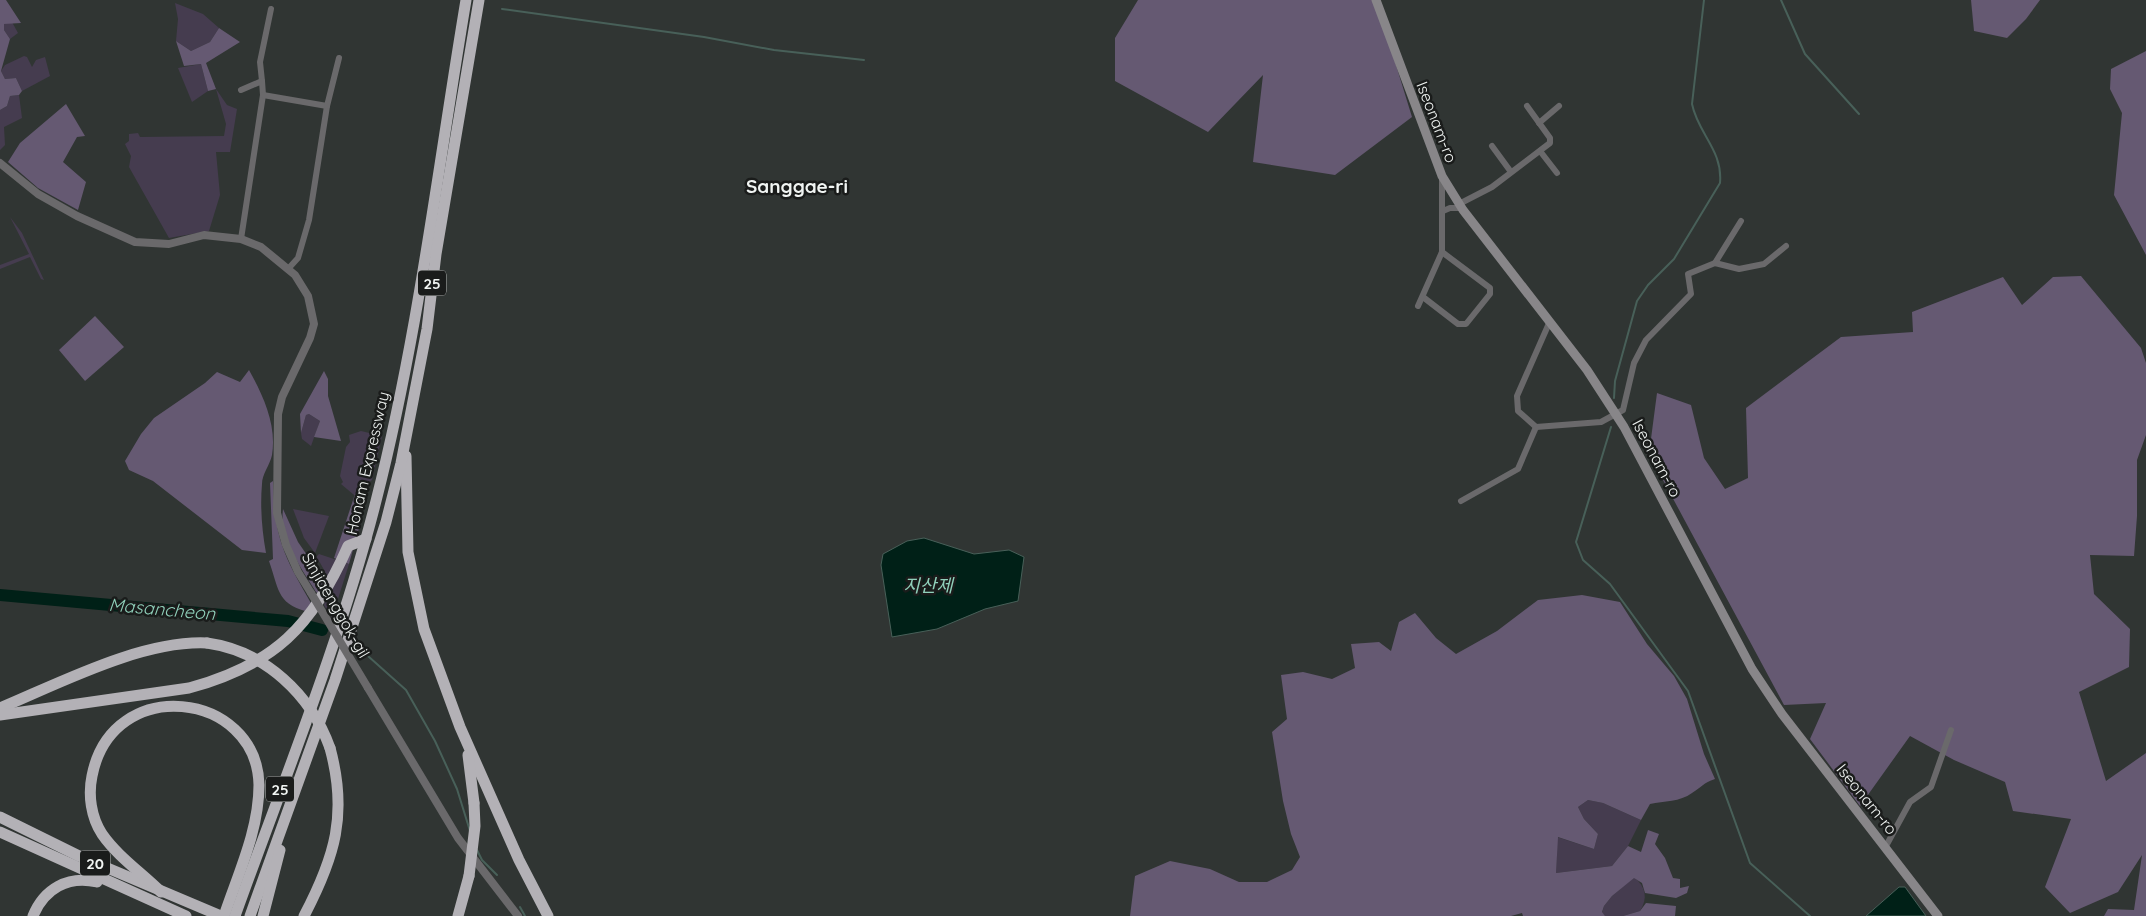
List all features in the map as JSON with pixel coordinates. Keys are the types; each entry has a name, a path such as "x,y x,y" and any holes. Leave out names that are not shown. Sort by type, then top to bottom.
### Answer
{"highway":[{"name":"Honam Expressway","path":"235,916 328,663 360,560 391,444 466,0"},
{"name":"Honam Expressway","path":"250,916 335,680 374,564 405,442 427,329 436,254 479,0"},
{"path":"405,442 408,480 406,529 416,600 433,656 460,727 519,860 548,916"},
{"path":"0,715 189,688 243,670 286,641 308,619 325,593 348,546 366,539"},
{"path":"0,708 128,657 165,647 208,643 246,653 276,672 293,688 308,708 330,748 338,779 337,833 328,868 304,916"},
{"path":"161,892 119,856 101,833 93,812 90,782 97,756 109,736 126,720 152,708 184,706 213,715 231,728 246,744 256,769 259,784 258,804 252,833"},
{"path":"458,916 469,876 475,826 470,764 460,727"},
{"path":"222,916 252,833 293,755"},
{"path":"263,916 298,782"},
{"name":"20","path":"0,817 79,856 222,916"},
{"name":"20","path":"0,832 185,916"},
{"path":"33,916 47,894 57,886 70,882 86,880 126,890"}],"main road":[{"name":"Iseonam-ro","path":"1376,0 1442,176 1461,206 1550,321 1615,413 1752,669 1816,761 1886,846 1938,916"}],"street":[{"path":"241,239 264,95 261,54 271,9"},
{"path":"288,268 298,258 309,220 327,106 339,58"},
{"path":"241,90 262,81"},
{"path":"264,95 327,106"},
{"path":"1443,211 1461,206 1492,187 1550,144 1550,138 1527,106"},
{"path":"1539,123 1560,106"},
{"path":"1492,146 1511,172"},
{"path":"1540,151 1557,173"},
{"name":"Sinjiaenggok-gil","path":"0,163 46,198 77,216 135,242 169,244 204,235 241,239 261,247 295,274 308,296 314,324 310,338 282,397 278,414 277,514 286,545 298,572 458,838 518,916"},
{"path":"1418,306 1442,252 1442,176"},
{"path":"1550,321 1517,396 1518,411 1536,427 1601,422 1623,410 1634,363 1646,340 1691,294 1688,274 1715,263 1741,221"},
{"path":"1715,263 1739,269 1764,264 1786,246"},
{"path":"1423,296 1458,324 1466,324 1490,294 1490,288 1442,252"},
{"path":"1461,501 1518,469 1536,427"},
{"path":"1886,846 1910,802 1931,787 1951,730"}],"shaded area":[{"path":"0,0 6,0 21,23 4,24 4,30 10,39 1,71 5,79 16,78 22,91 19,95 10,96 7,106 0,110"},
{"path":"1138,0 1376,0 1412,117 1335,175 1253,162 1263,75 1208,132 1115,81 1115,38"},
{"path":"1971,0 2040,0 2026,19 2007,38 1974,31"},
{"path":"175,3 203,14 219,28 210,42 191,51 176,41 178,19"},
{"path":"12,22 18,33 10,39 4,30 4,24"},
{"path":"219,28 240,42 206,63 216,89 208,91 201,64 184,66 176,41 191,51 210,42"},
{"path":"2146,51 2146,255 2114,195 2122,113 2110,89 2111,69"},
{"path":"24,56 27,57 32,67 36,60 45,57 50,76 22,91 16,78 5,79 1,71 5,65"},
{"path":"201,64 208,91 192,102 178,68"},
{"path":"216,89 227,105 237,109 230,152 216,152 220,195 209,231 169,238 129,167 131,156 125,144 129,141 129,134 138,133 140,137 224,136 226,124"},
{"path":"19,95 22,118 4,127 5,145 0,150 0,110 7,106 10,96"},
{"path":"66,104 85,136 77,137 63,162 86,182 78,210 38,188 8,162 20,143"},
{"path":"10,217 22,233 44,280 41,279 30,257 0,269 0,265 29,254"},
{"path":"2081,276 2141,348 2146,363 2146,435 2137,460 2137,516 2134,556 2090,555 2094,594 2130,629 2129,667 2079,692 2106,781 2146,753 2146,916 2104,916 2108,909 2134,910 2142,855 2118,892 2070,913 2045,887 2071,819 2013,811 2005,782 1954,760 1910,736 1860,806 1810,739 1826,703 1784,705 1649,454 1657,393 1691,405 1704,458 1725,489 1748,478 1746,408 1841,337 1913,332 1912,312 2003,277 2022,305 2053,277"},
{"path":"95,316 124,347 85,381 59,350"},
{"path":"249,370 264,400 271,422 272,455 262,480 261,493 263,536 266,553 242,550 153,481 129,470 125,461 141,434 154,418 205,383 217,372 240,382"},
{"path":"324,371 328,379 328,396 341,441 314,437 320,421 309,414 306,415 301,433 300,414"},
{"path":"309,414 320,421 311,446 302,439 301,433 306,415"},
{"path":"361,431 382,436 372,480 366,485 360,500 341,484 343,482 340,476 346,447 350,442 349,435"},
{"path":"273,481 279,535 289,563 315,610 313,613 292,606 286,601 278,589 269,561 273,559 270,483"},
{"path":"355,494 360,500 359,528 349,564 334,558"},
{"path":"283,509 298,542 324,583 321,596 316,592 304,573 288,542 284,531"},
{"path":"293,509 329,516 315,553 304,538"},
{"path":"319,554 349,564 332,618 324,605 328,580 316,557"},
{"path":"1582,595 1620,602 1647,644 1674,676 1687,699 1704,754 1715,779 1682,798 1650,804 1641,820 1603,803 1588,800 1578,807 1584,819 1598,834 1594,849 1558,837 1556,873 1612,866 1628,846 1641,852 1648,830 1659,834 1655,844 1665,858 1673,878 1680,879 1680,888 1689,886 1687,893 1676,898 1645,893 1642,883 1634,878 1612,896 1604,906 1602,912 1605,916 1523,916 1522,913 1511,916 1130,916 1135,876 1170,861 1210,869 1239,882 1267,882 1292,870 1300,857 1291,834 1283,801 1272,732 1287,719 1281,675 1303,672 1332,679 1355,668 1351,644 1379,642 1391,651 1399,622 1415,613 1436,638 1456,654 1497,631 1538,600"},
{"path":"1588,800 1603,803 1641,820 1628,846 1612,866 1556,873 1557,837 1594,849 1598,834 1584,819 1578,807"},
{"path":"1634,877 1641,885 1645,897 1640,911 1623,916 1605,916 1602,913 1604,906 1612,896"},
{"path":"1646,903 1676,906 1675,916 1623,916 1640,911"}],"water":[{"name":"지산제","path":"924,538 974,554 1009,550 1024,557 1018,601 985,609 937,629 892,637 881,565 883,554 907,541"},
{"path":"1899,887 1905,887 1926,916 1866,916"}],"waterway":[{"path":"1614,398 1615,381 1637,301 1648,285 1674,259 1720,183 1718,161 1699,124 1692,104 1704,0"},
{"path":"1781,0 1805,54 1859,114"},
{"path":"502,9 704,37 774,50 864,60"},
{"path":"1611,427 1576,542 1583,560 1610,584 1688,691 1750,863 1810,916"},
{"name":"Masancheon","path":"0,595 288,621 322,630"},
{"name":"Masancheon","path":"359,648 406,690 435,741 457,789 470,831"},
{"name":"Masancheon","path":"477,850 482,860 497,875"},
{"name":"Masancheon","path":"520,907 525,916"}],"district":[{"name":"Sanggae-ri","path":"797,186"}]}
